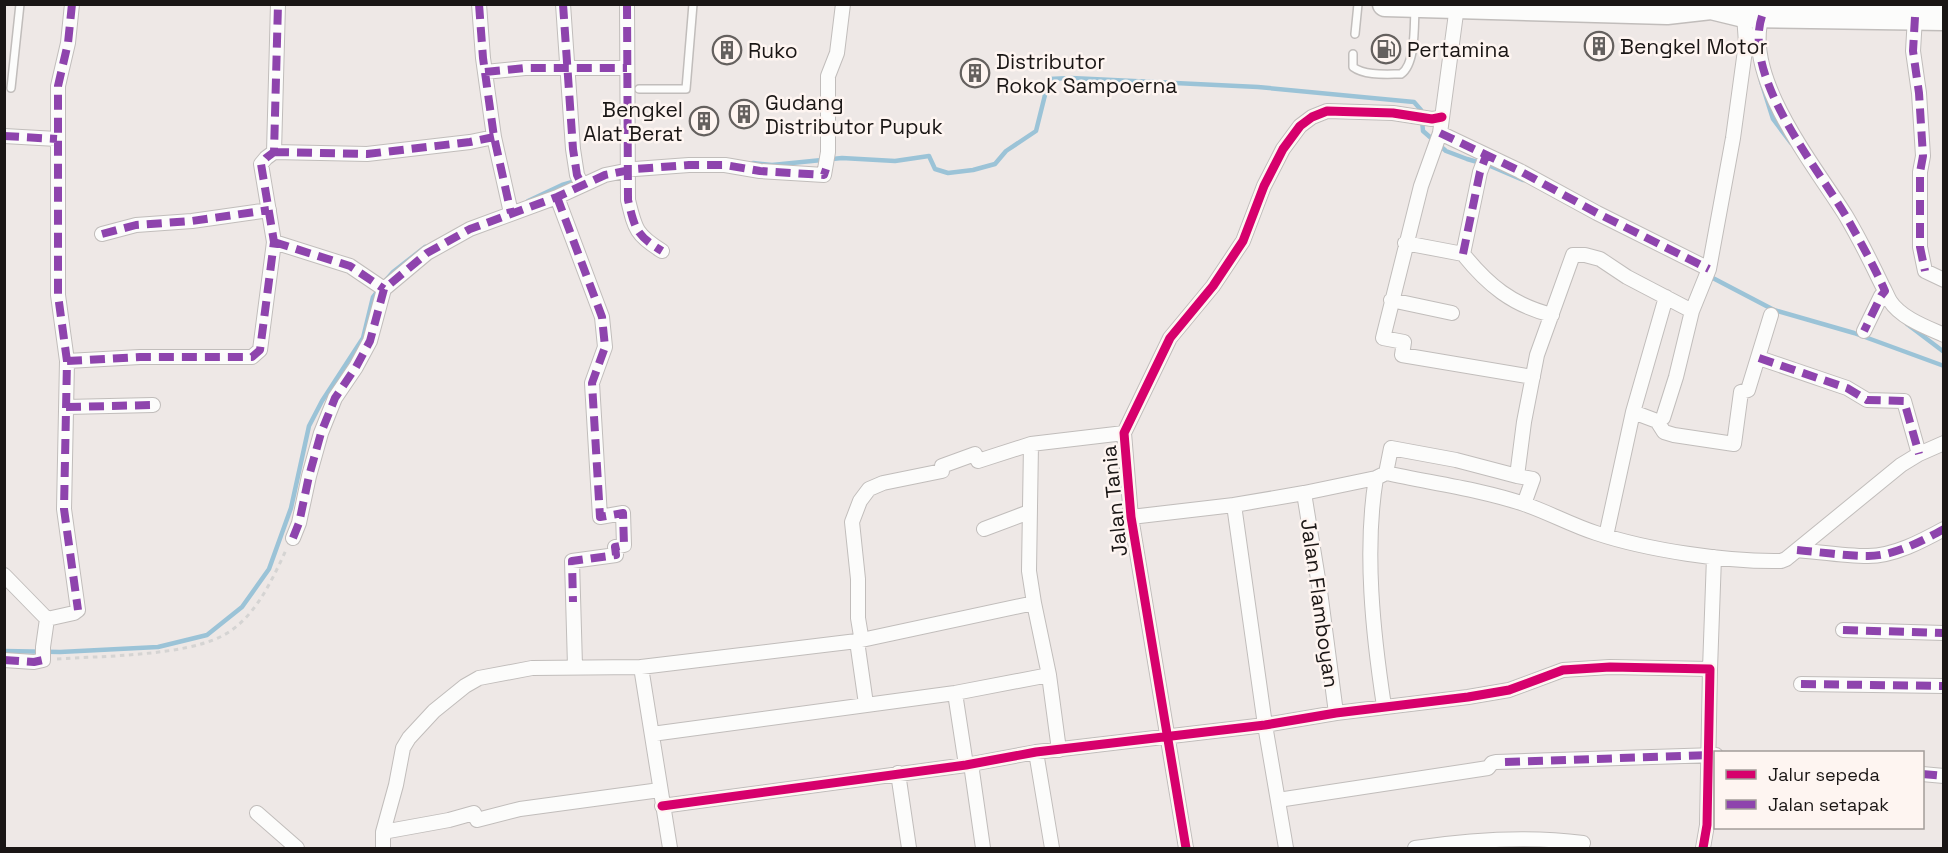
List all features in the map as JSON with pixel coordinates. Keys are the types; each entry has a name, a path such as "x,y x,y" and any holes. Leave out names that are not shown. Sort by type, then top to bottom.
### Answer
{"highway":[{"path":"1384,4 1667,8 1711,6 1762,14 1850,11 1944,18"}],"street":[{"path":"47,619 78,610 64,509 67,361 58,295 58,86 68,43 72,4"},
{"path":"274,152 278,4"},
{"path":"479,4 494,137 510,209"},
{"path":"563,4 573,149 580,181"},
{"path":"627,4 628,200 634,223 644,240 662,251"},
{"path":"293,538 299,523 321,433 335,398 370,341 381,287 427,253 510,209 557,197 580,181 605,176 627,166 725,165 760,171 824,175 828,152 828,76 837,53 843,4"},
{"path":"1465,5 1437,118 1437,140 1421,186 1383,338 1404,342 1402,355 1533,377"},
{"path":"1657,421 1663,418 1667,408 1692,312 1709,270 1733,138 1746,43 1762,14"},
{"path":"1762,14 1758,36 1769,88 1782,115 1847,218 1890,303 1914,322 1944,335"},
{"path":"1915,17 1913,51 1919,93 1923,156 1920,172 1920,247 1925,271 1944,280"},
{"path":"485,72 525,68 627,68"},
{"name":"Jalan Tania","path":"1186,849 1131,517 1124,433 1170,338 1213,286 1244,241 1264,186 1282,149 1300,126 1312,117 1327,111 1393,112 1437,118"},
{"path":"4,136 57,139"},
{"path":"67,361 140,357 252,357 257,354 262,344 274,242 261,164 274,152 367,154 494,137"},
{"path":"1437,140 1520,171 1709,270"},
{"path":"1463,254 1485,157"},
{"path":"557,197 604,328 605,347 592,383 600,517 623,513 624,530 624,545 615,547 616,555 572,561 575,666"},
{"path":"102,234 136,225 192,221 269,210"},
{"path":"274,242 350,266 381,287"},
{"path":"1406,243 1463,254 1482,277 1508,297 1534,310 1552,315"},
{"path":"1517,476 1524,422 1537,355 1573,255 1600,259 1627,277 1692,312"},
{"path":"1864,331 1885,291"},
{"path":"1606,536 1633,412 1666,297"},
{"path":"1391,300 1452,313"},
{"path":"1633,412 1657,421 1664,432 1734,444 1741,392 1748,390 1771,315"},
{"path":"1759,358 1847,388 1868,400 1904,401 1919,454"},
{"path":"66,407 153,405"},
{"path":"866,704 857,642 861,636 852,522 860,501 869,489 883,483 942,471 942,466 975,454 978,461 1031,444 1124,433"},
{"path":"1131,517 1234,505 1304,493 1381,475 1524,504 1606,536 1652,548 1781,561 1882,479 1919,454 1944,443"},
{"path":"1031,444 1029,571 1049,675 1059,750"},
{"path":"1384,706 1373,614 1373,494 1391,448 1456,460 1533,479 1524,504"},
{"name":"Jalan Flamboyan","path":"1304,493 1336,713"},
{"path":"1234,505 1265,725 1286,849"},
{"path":"984,530 1029,512"},
{"path":"1797,550 1870,556 1900,549 1944,529"},
{"path":"1703,849 1707,825 1711,755 1710,669 1714,556"},
{"path":"4,575 47,619"},
{"path":"383,849 383,832 403,748 417,727 434,711 465,686 486,675 532,668 641,667 857,642 1034,603"},
{"path":"4,660 34,662 43,655 47,619"},
{"path":"1843,630 1867,633 1944,633"},
{"path":"641,667 670,849"},
{"path":"662,806 968,764 1036,752 1265,725 1384,706 1468,697 1509,690 1563,670 1610,667 1710,669"},
{"path":"652,734 956,693 1049,675"},
{"path":"1801,684 1944,686"},
{"path":"956,693 983,849"},
{"path":"1036,752 1052,849"},
{"path":"1278,800 1488,768 1496,762 1711,755"},
{"path":"898,773 909,849"},
{"path":"1924,774 1944,776"},
{"path":"383,832 474,813 477,820 520,809 660,790"},
{"path":"257,813 297,849"},
{"path":"1415,849 1486,841 1565,840 1583,843"}],"lane":[{"path":"12,88 20,4"},
{"path":"639,89 686,89 693,4"},
{"path":"1355,34 1358,4"},
{"path":"1353,54 1353,67 1357,70 1377,74 1405,72 1412,57 1415,5"}],"path":[{"path":"43,655 154,652 190,646 221,636 235,626 261,599 293,538"}],"waterway":[{"path":"753,163 772,165 842,158 895,161 929,156 935,169 948,173 973,170 995,164 1006,151 1036,131 1049,79 1071,78 1258,87 1414,102 1421,110 1423,131 1446,151 1523,180"},
{"path":"1761,81 1773,119 1791,143"},
{"path":"528,201 562,185 579,180"},
{"path":"386,280 425,247"},
{"path":"1709,276 1774,310 1854,333 1944,366"},
{"path":"4,651 60,652 158,647 207,635 242,607 269,569 291,508 309,426 322,401 363,338 373,297 379,289"},
{"path":"1907,324 1944,352"}],"marked path":[{"path":"72,4 68,43 58,86 58,295 67,361 64,509 78,610"},
{"path":"67,361 140,357 252,357 260,350 274,242 261,164 274,152 278,4"},
{"path":"479,4 483,58 494,137 511,213"},
{"path":"563,4 573,149 577,175 582,185"},
{"path":"627,4 628,200 638,230 662,251"},
{"path":"1762,16 1759,40 1763,66 1772,93 1802,148 1847,218 1885,291 1864,331"},
{"path":"1915,17 1913,51 1919,93 1923,156 1920,172 1920,247 1925,271"},
{"path":"485,72 525,68 627,68"},
{"path":"1440,133 1520,171 1597,213 1709,269"},
{"path":"4,136 57,139"},
{"path":"274,152 367,154 494,137"},
{"path":"1463,254 1480,172 1486,156"},
{"path":"293,538 299,523 321,433 335,398 370,341 384,289 427,253 470,229 557,197 605,175 635,169 689,165 725,165 760,171 824,175 826,169"},
{"path":"557,197 602,317 605,347 592,383 600,517 623,513 624,545 615,547 616,555 572,561 573,602"},
{"path":"102,234 136,225 192,221 269,210"},
{"path":"274,242 350,266 384,289"},
{"path":"1759,358 1847,388 1867,400 1904,401 1919,454"},
{"path":"66,407 153,405"},
{"path":"1797,550 1878,555 1907,547 1944,529"},
{"path":"1843,630 1944,633"},
{"path":"4,660 34,662 43,660"},
{"path":"1801,684 1944,686"},
{"path":"1505,762 1712,755"},
{"path":"1924,774 1944,776"}],"cycle path":[{"path":"1186,848 1131,517 1124,433 1170,338 1213,286 1243,241 1264,186 1283,149 1300,126 1312,117 1327,111 1393,113 1432,119 1442,117"},
{"path":"662,806 966,765 1036,752 1265,725 1336,713 1468,697 1509,690 1563,670 1610,667 1710,669 1707,825 1703,848"}],"place":[{"name":"Bengkel Motor","path":"1599,46"},
{"name":"Pertamina","path":"1386,49"},
{"name":"Ruko","path":"727,50"},
{"name":"Distributor Rokok Sampoerna","path":"975,73"},
{"name":"Gudang Distributor Pupuk","path":"744,114"},
{"name":"Bengkel Alat Berat","path":"704,121"}]}
